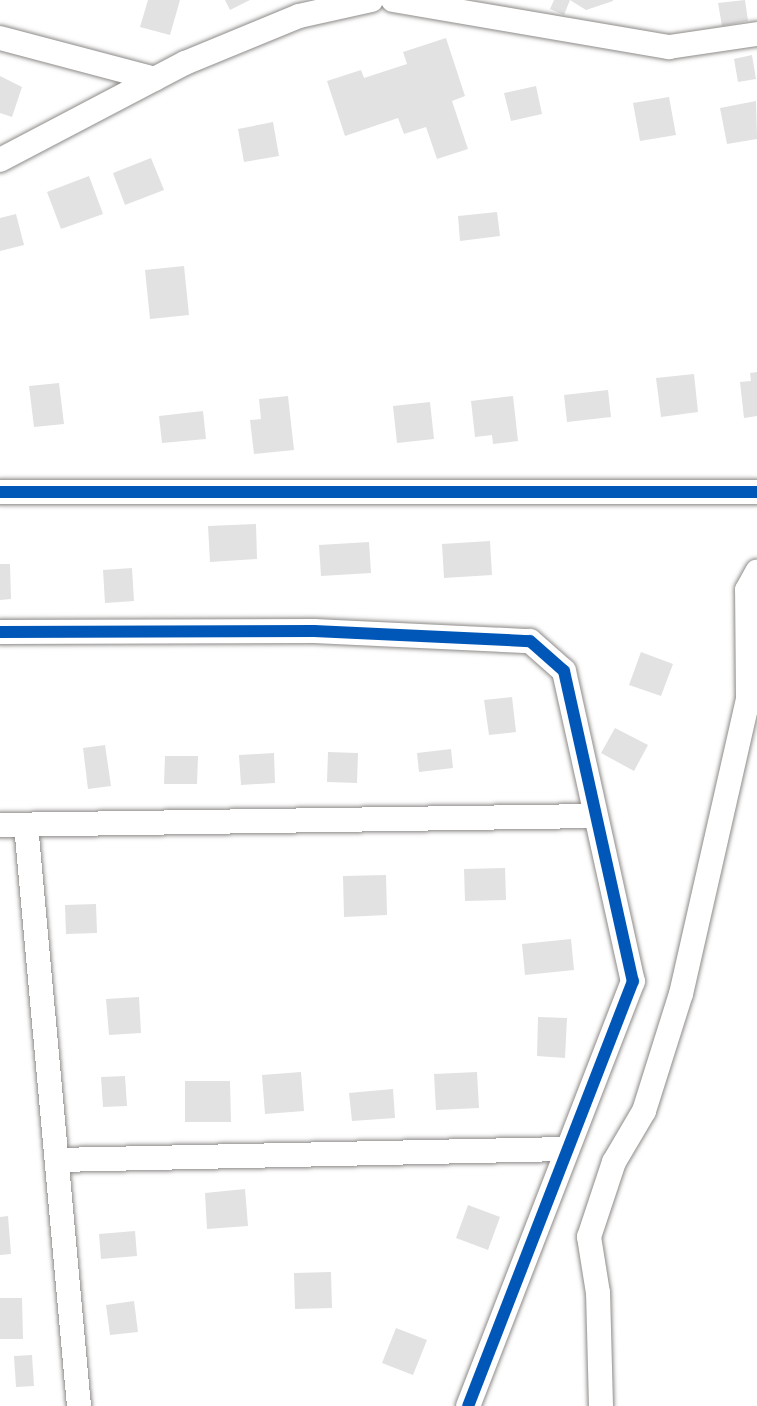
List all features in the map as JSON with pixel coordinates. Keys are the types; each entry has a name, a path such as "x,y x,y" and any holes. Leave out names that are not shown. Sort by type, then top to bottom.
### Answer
{"street":[{"path":"0,160 155,79 299,16 371,0"},
{"path":"393,0 669,47 757,34"},
{"path":"0,38 155,79"},
{"path":"0,492 757,492"},
{"path":"601,1406 598,1293 589,1237 614,1162 644,1111 681,994 748,698 747,590 757,572"},
{"path":"0,632 314,631 530,641 564,671 633,981 468,1406"},
{"path":"0,825 595,816"},
{"path":"26,825 79,1406"},
{"path":"57,1160 567,1149"}],"building":[{"path":"148,0 180,0 170,35 140,27"},
{"path":"225,0 250,0 230,10"},
{"path":"554,0 570,0 564,15 550,9"},
{"path":"570,0 613,0 613,1 586,10"},
{"path":"745,0 748,21 722,26 718,3"},
{"path":"446,38 465,96 452,101 468,149 437,159 426,127 404,134 398,118 345,136 327,81 361,70 364,78 407,64 403,52"},
{"path":"752,55 756,79 738,82 734,59"},
{"path":"0,76 22,87 12,117 0,113"},
{"path":"536,86 542,114 511,121 504,93"},
{"path":"669,97 676,135 640,141 633,103"},
{"path":"756,101 757,139 727,144 720,108"},
{"path":"273,122 279,156 244,162 238,129"},
{"path":"151,158 164,190 125,205 113,173"},
{"path":"89,176 103,214 61,229 47,192"},
{"path":"497,212 500,236 460,241 458,216"},
{"path":"16,214 24,245 0,251 0,218"},
{"path":"184,266 189,315 150,319 145,270"},
{"path":"757,372 757,416 744,418 740,382 751,381 750,373"},
{"path":"694,374 698,412 661,417 656,378"},
{"path":"59,383 64,424 34,427 29,386"},
{"path":"608,390 611,417 567,422 564,395"},
{"path":"288,396 294,450 254,454 250,420 261,419 259,399"},
{"path":"513,396 518,441 493,444 492,435 475,437 471,401"},
{"path":"430,402 434,439 397,443 393,406"},
{"path":"203,411 206,439 162,443 159,416"},
{"path":"256,524 257,559 210,562 208,526"},
{"path":"490,541 492,575 444,578 442,544"},
{"path":"369,542 371,573 321,576 319,545"},
{"path":"0,564 10,564 11,599 0,600"},
{"path":"132,568 134,601 105,603 103,570"},
{"path":"641,652 673,664 661,696 629,685"},
{"path":"512,697 516,732 489,735 484,700"},
{"path":"615,728 648,745 634,771 601,753"},
{"path":"105,745 111,786 88,789 83,748"},
{"path":"451,749 453,768 419,772 417,753"},
{"path":"328,752 358,753 357,783 327,782"},
{"path":"274,753 275,783 241,785 239,755"},
{"path":"165,756 198,756 197,784 164,784"},
{"path":"505,868 506,900 465,901 464,869"},
{"path":"386,875 387,915 344,917 343,876"},
{"path":"96,904 97,933 66,934 65,905"},
{"path":"571,939 574,970 525,975 522,944"},
{"path":"139,997 141,1033 109,1035 106,999"},
{"path":"538,1017 567,1018 565,1058 537,1056"},
{"path":"301,1072 304,1111 265,1114 262,1075"},
{"path":"477,1072 479,1108 436,1110 434,1074"},
{"path":"125,1076 127,1106 103,1107 101,1077"},
{"path":"185,1081 230,1081 231,1122 185,1122"},
{"path":"393,1089 395,1118 352,1121 349,1093"},
{"path":"245,1189 248,1226 207,1229 205,1193"},
{"path":"468,1205 500,1217 488,1250 456,1238"},
{"path":"8,1216 11,1254 0,1255 0,1217"},
{"path":"135,1231 137,1256 101,1259 99,1234"},
{"path":"331,1272 332,1308 295,1309 294,1273"},
{"path":"0,1298 22,1298 23,1339 0,1339"},
{"path":"134,1301 138,1332 110,1335 106,1305"},
{"path":"396,1328 427,1340 413,1375 382,1363"},
{"path":"32,1355 34,1386 16,1387 14,1356"}],"cycle path":[{"path":"0,492 757,492"},
{"path":"0,632 314,631 530,641 564,671 633,981 468,1406"}]}
